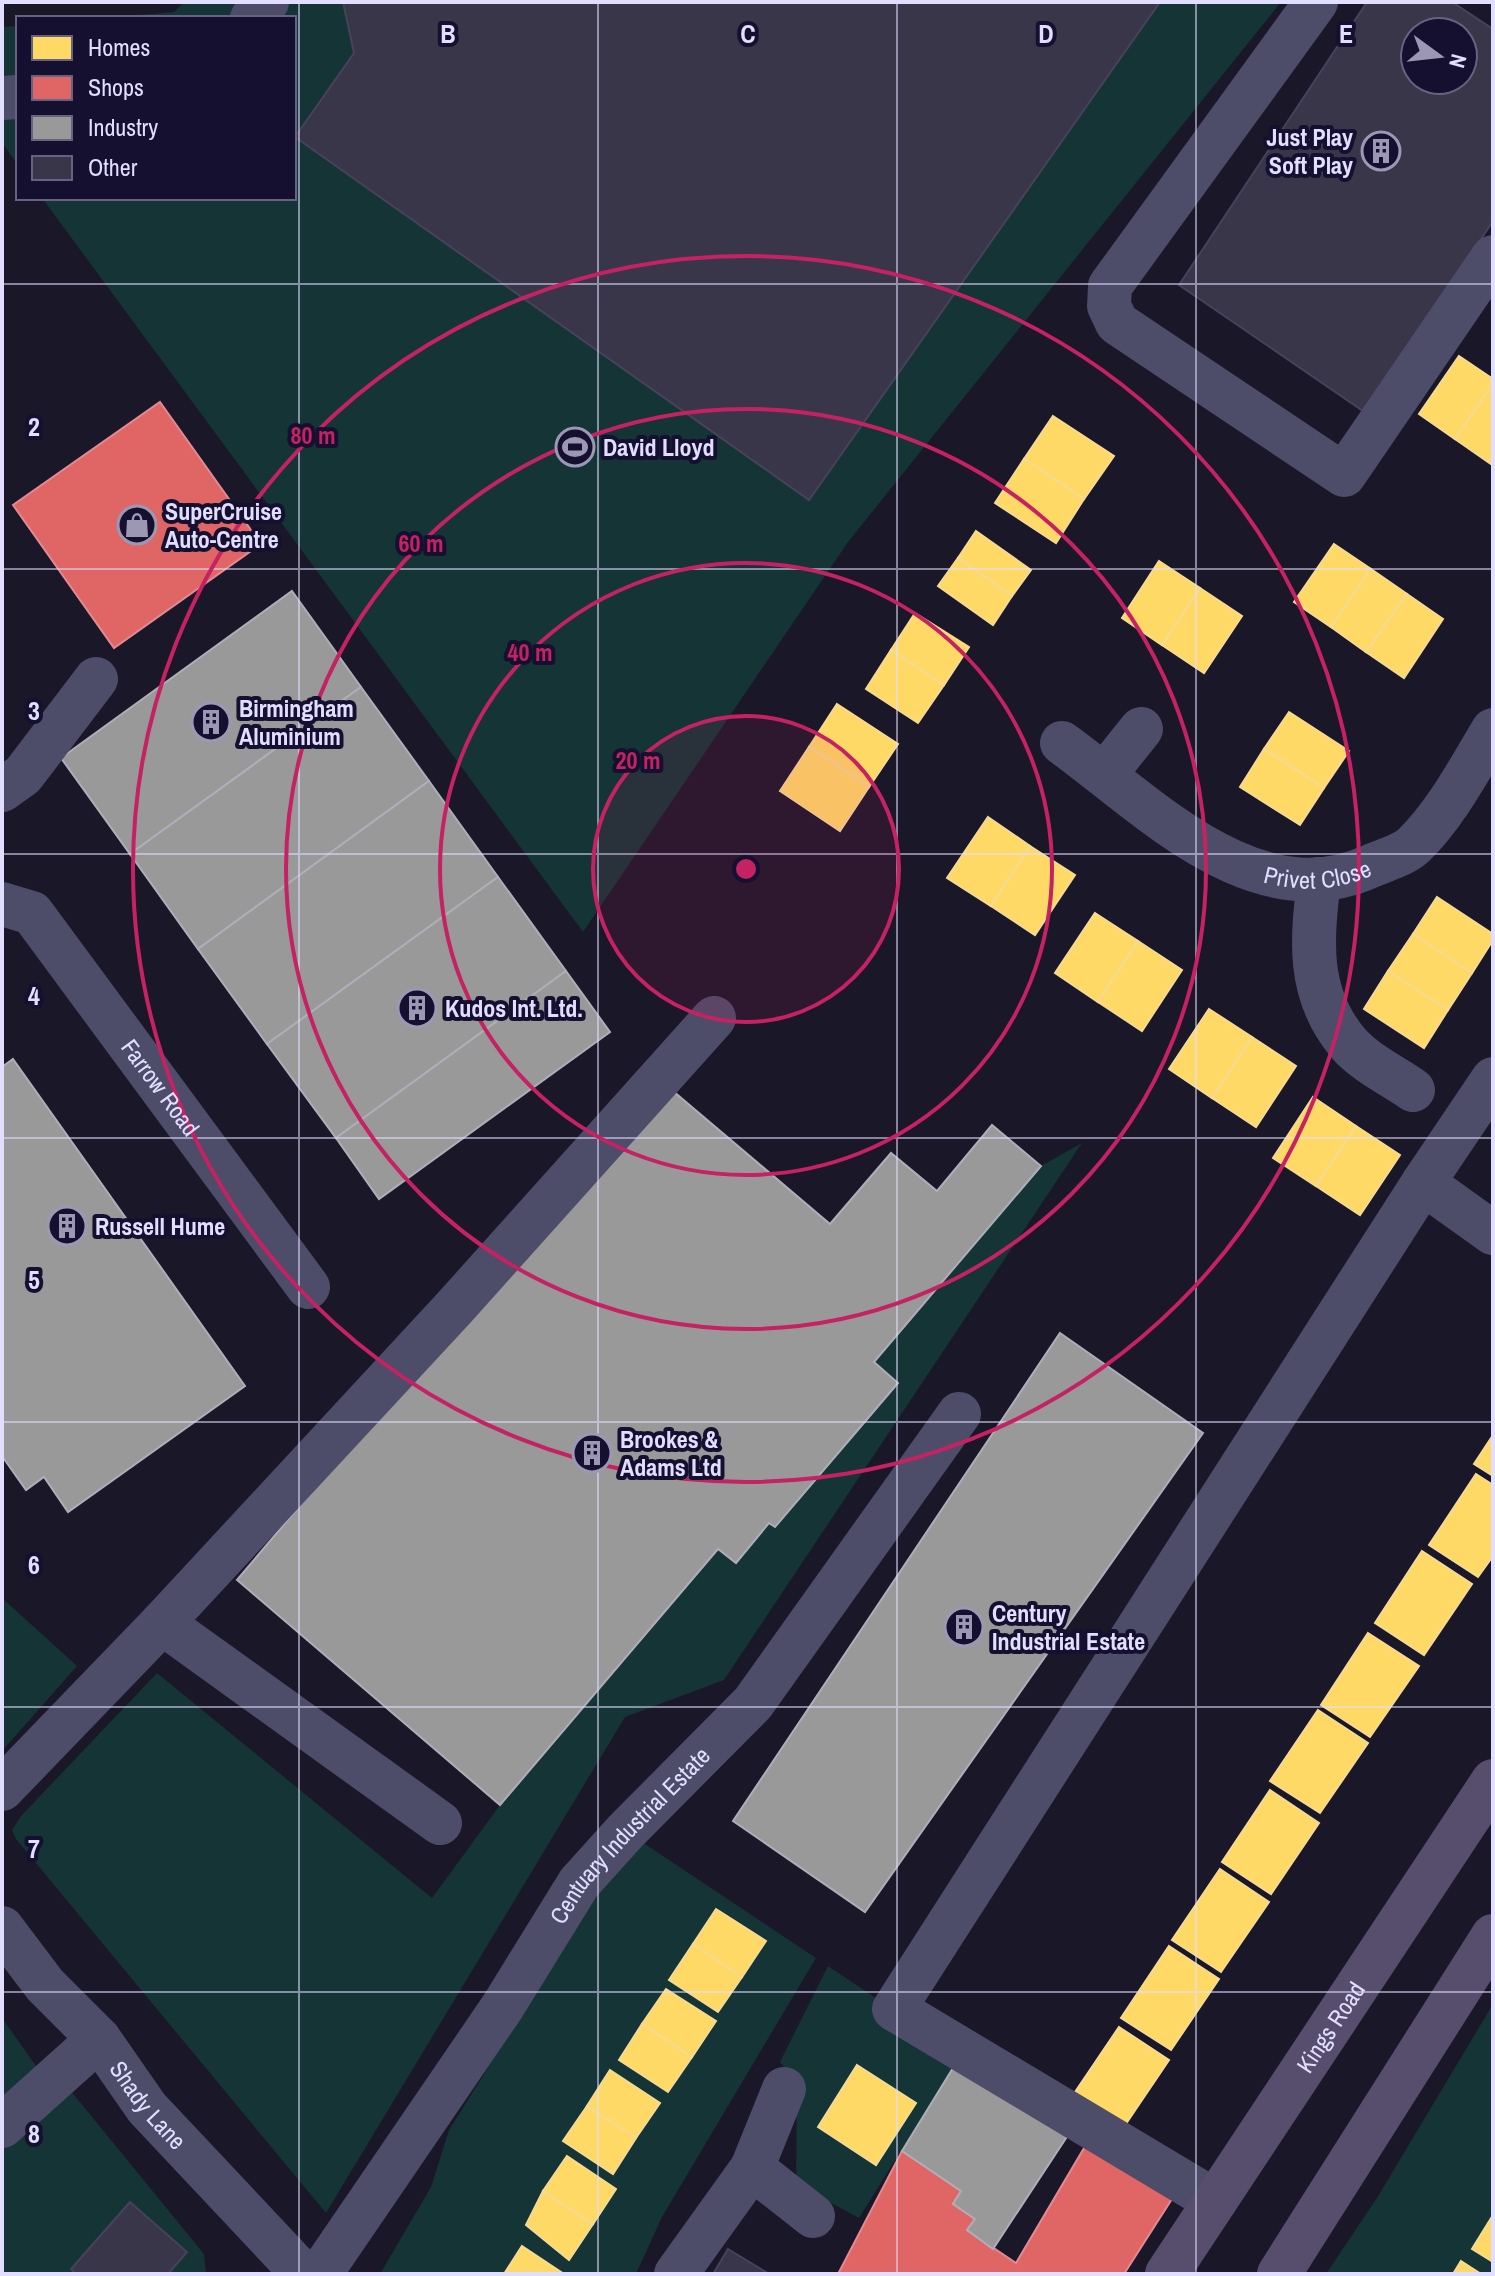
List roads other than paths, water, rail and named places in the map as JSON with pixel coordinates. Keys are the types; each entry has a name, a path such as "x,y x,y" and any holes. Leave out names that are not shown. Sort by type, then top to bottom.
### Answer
{"main road":[{"name":"Kings Road","path":"1167,2274 1493,1781"},
{"path":"1279,2274 1493,1936"}],"street":[{"path":"1316,2 1110,286 1109,306 1117,323 1344,475 1493,257"},
{"path":"2,790 23,775 96,679"},
{"path":"1105,774 1141,729"},
{"name":"Privet Close","path":"1062,743 1166,823 1231,864 1295,879 1319,879 1345,878 1413,847 1460,784 1493,730"},
{"path":"1319,879 1311,950 1326,1009 1349,1045 1413,1090"},
{"name":"Farrow Road","path":"2,904 32,913 308,1287"},
{"path":"2,1789 162,1623 454,1308 714,1018"},
{"path":"1215,2201 894,2009 1423,1183 1493,1079"},
{"path":"1423,1183 1493,1233"},
{"name":"Centuary Industrial Estate","path":"320,2274 503,2006 579,1883 753,1703 959,1414"},
{"path":"162,1623 440,1823"},
{"name":"Shady Lane","path":"2,1928 45,1985 99,2039 147,2108 303,2274"},
{"path":"2,2126 99,2039"},
{"path":"676,2274 752,2168 784,2089"},
{"path":"752,2168 813,2216"}],"place":[{"name":"Just Play Soft Play","path":"1381,151"},
{"name":"David Lloyd","path":"575,447"},
{"name":"SuperCruise Auto-Centre","path":"137,525"},
{"name":"Birmingham Aluminium","path":"211,722"},
{"name":"Kudos Int. Ltd.","path":"417,1008"},
{"name":"Russell Hume","path":"67,1226"},
{"name":"Brookes & Adams Ltd","path":"592,1453"},
{"name":"Century Industrial Estate","path":"964,1627"}]}
